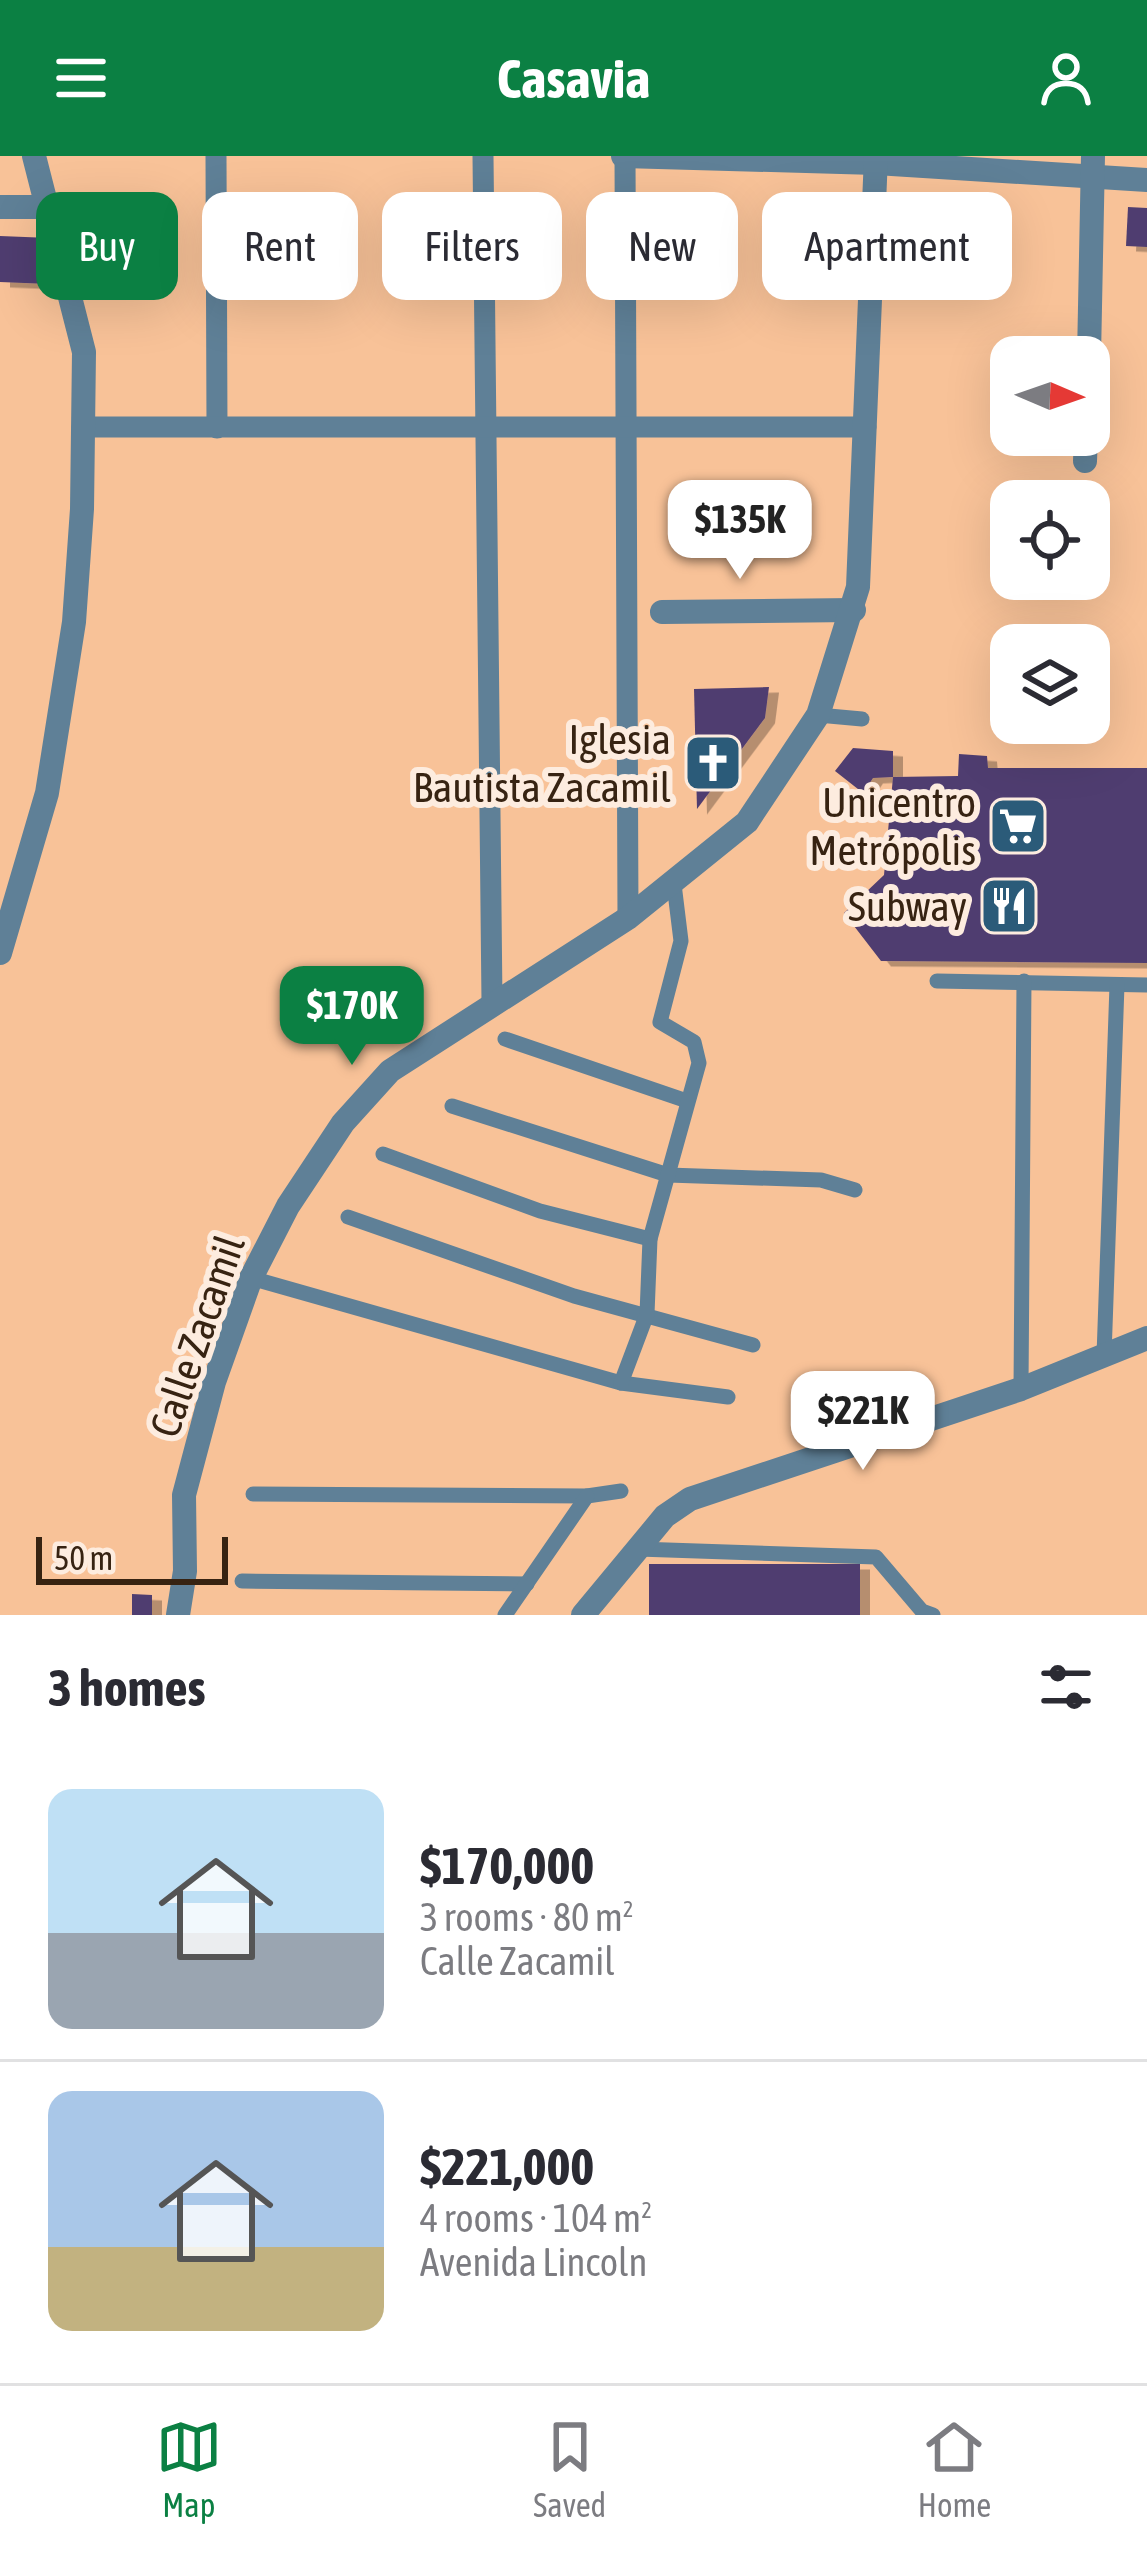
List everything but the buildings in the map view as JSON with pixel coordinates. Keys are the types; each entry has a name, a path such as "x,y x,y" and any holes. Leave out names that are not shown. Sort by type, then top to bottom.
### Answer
{"street":[{"path":"34,156 43,192"},
{"path":"216,156 218,428"},
{"path":"482,156 492,1003"},
{"path":"628,918 624,156 1094,167 1147,180"},
{"name":"Calle Zacamil","path":"178,1615 185,1571 184,1495 214,1382 251,1278 288,1206 343,1123 390,1070 628,918 748,822 818,715 854,610 876,160"},
{"path":"1090,336 1094,167"},
{"path":"0,207 36,207"},
{"path":"0,953 47,793 74,622 84,352 71,300"},
{"path":"82,428 866,427"},
{"path":"1085,456 1085,461"},
{"path":"662,613 854,610"},
{"path":"583,1615 665,1516 690,1498 1021,1389 1147,1338"},
{"name":"Calle Zacamil","path":"185,1571 200,1615"}],"lane":[{"path":"818,715 862,719"},
{"path":"621,1383 647,1314 650,1240 699,1051 660,1022 681,941 674,884"},
{"path":"937,981 1147,985"},
{"path":"1021,1389 1024,982"},
{"path":"1104,1356 1117,985"},
{"path":"505,1039 688,1101"},
{"path":"452,1106 668,1175 820,1180 855,1190"},
{"path":"383,1154 540,1211 650,1240"},
{"path":"348,1217 574,1296 753,1345"},
{"path":"251,1278 621,1383 728,1397"},
{"path":"253,1494 587,1496 622,1491"},
{"path":"505,1615 587,1496"},
{"path":"638,1549 876,1557 926,1614"},
{"path":"242,1581 527,1584"}],"place":[{"name":"Iglesia Bautista Zacamil","path":"713,763"},
{"name":"Unicentro Metrópolis","path":"1018,826"},
{"name":"Subway","path":"1009,906"}]}
